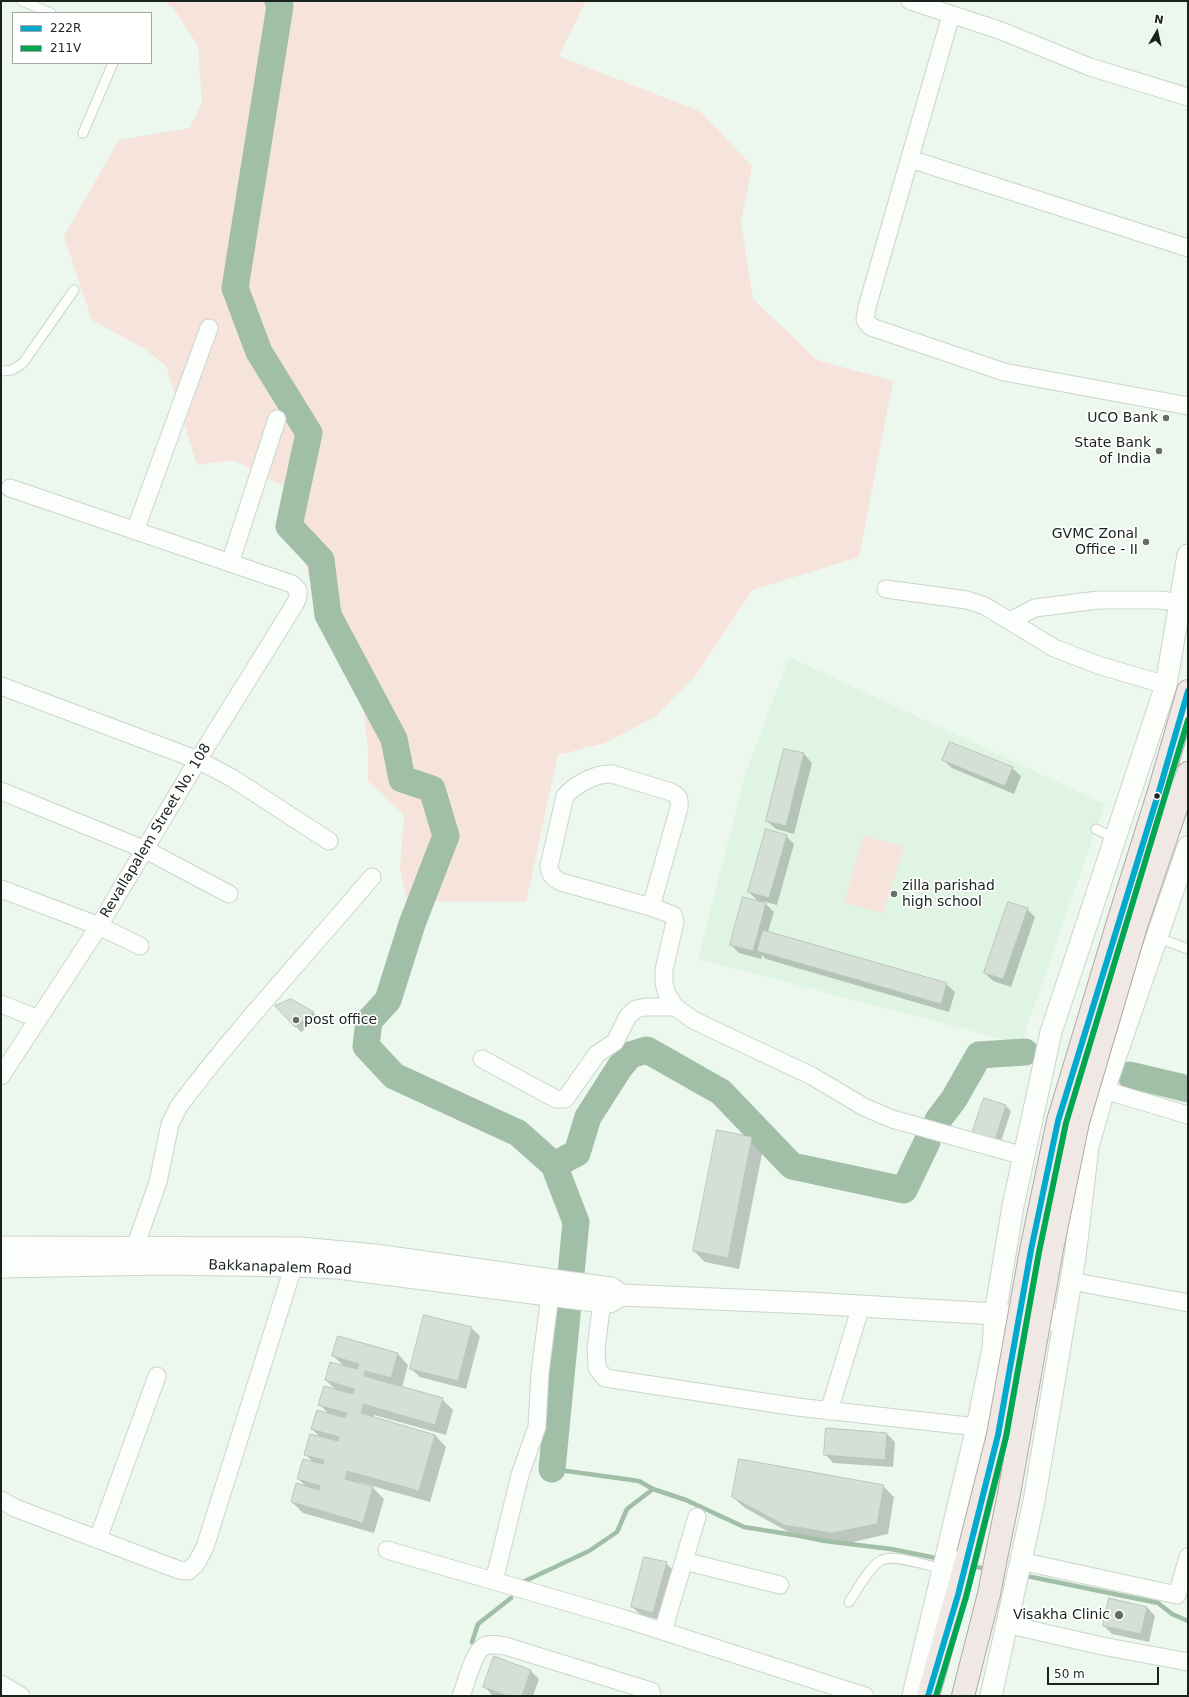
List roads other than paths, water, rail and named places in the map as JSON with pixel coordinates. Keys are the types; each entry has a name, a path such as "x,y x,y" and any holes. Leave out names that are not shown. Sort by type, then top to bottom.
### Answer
{"main road":[{"path":"963,1696 994,1570 1009,1494 1052,1248 1078,1122 1160,788 1188,691"},
{"path":"928,1696 953,1572 968,1554 998,1435 1031,1250 1058,1121 1127,923 1188,773"}],"street":[{"path":"910,1 999,30 1090,67 1188,97"},
{"path":"951,14 867,307 865,320 871,327 1004,372 1188,406"},
{"path":"910,159 1188,248"},
{"path":"135,531 209,328"},
{"path":"10,488 230,563 277,419"},
{"path":"913,1696 953,1572 977,1427 992,1348 995,1314 1013,1206 1051,1032 1166,685 1188,555"},
{"name":"Revallapalem Street No. 108","path":"1,1076 99,926 146,850 198,760 295,604 298,597 298,590 292,584 230,563"},
{"path":"886,589 967,600 985,606 1054,648 1076,657 1166,685"},
{"path":"1010,620 1035,608 1098,600 1160,600 1180,603"},
{"path":"1,686 198,760 232,778 329,840"},
{"path":"651,907 679,808 680,801 678,796 671,792 612,774 595,776 565,796 551,859 550,873 554,878 561,882 651,907 673,915 674,922 664,970 664,983 667,994 675,1007 695,1021 812,1076 864,1107 892,1119 1024,1156"},
{"path":"1,790 146,850 229,894"},
{"path":"991,1696 1034,1501 1063,1321 1071,1281 1088,1147 1104,1090 1188,847"},
{"path":"135,1247 161,1170 164,1148 170,1124 179,1106 276,986 322,936 372,877"},
{"path":"1,889 99,926 140,946"},
{"path":"1,1004 42,1014"},
{"path":"482,1058 556,1099 565,1099 597,1054 615,1042 628,1016 636,1009 646,1007 675,1007"},
{"path":"1104,1090 1188,1115"},
{"path":"1,1247 135,1247 297,1257 375,1255 556,1291 603,1296 861,1306 995,1314 1063,1321"},
{"path":"1,1500 15,1508 179,1570 188,1571 196,1564 205,1547 297,1257"},
{"name":"Bakkanapalem Road","path":"1,1267 164,1264 297,1257"},
{"path":"1071,1281 1188,1303"},
{"path":"494,1581 520,1475 537,1427 540,1373 556,1291"},
{"path":"603,1296 596,1349 597,1368 605,1378 829,1411 977,1427"},
{"path":"829,1411 861,1306"},
{"path":"98,1539 157,1376"},
{"path":"663,1631 697,1517"},
{"path":"387,1550 663,1631 865,1696"},
{"path":"684,1561 780,1585"},
{"path":"1018,1570 1177,1594 1187,1564"},
{"path":"1006,1624 1102,1646 1188,1662"},
{"path":"461,1696 477,1654 483,1647 492,1644 505,1646 651,1691 652,1696"},
{"path":"1,1684 21,1696"}],"lane":[{"path":"22,1 49,12"},
{"path":"83,133 113,64"},
{"path":"1,371 12,370 23,363 74,290"},
{"path":"1096,829 1116,839"},
{"path":"1156,937 1188,949"},
{"path":"849,1602 873,1567 880,1560 897,1559 953,1572"}],"waterway":[{"path":"278,1 280,6 235,288 259,352 309,433 289,526 321,560 328,615 394,739 402,779 432,789 446,836 412,924 388,1000 369,1021 366,1046 394,1076 518,1133 554,1165 576,1222 552,1469"},
{"path":"554,1165 577,1153 588,1117 620,1067 630,1055 647,1050 721,1092 792,1166 904,1190 927,1142"},
{"path":"938,1120 954,1099 979,1055 1025,1052"},
{"path":"1130,1075 1188,1089"},
{"path":"523,1582 589,1551 617,1532 627,1509 653,1489 639,1481 552,1469"},
{"path":"653,1489 686,1500 744,1527 825,1541 891,1549 936,1558"},
{"path":"971,1566 987,1569"},
{"path":"1022,1575 1158,1603 1172,1614 1188,1621"},
{"path":"472,1642 478,1624 511,1598"}],"place":[{"name":"UCO Bank","path":"1166,418"},
{"name":"State Bank of India","path":"1159,451"},
{"name":"GVMC Zonal Office - II","path":"1146,542"},
{"name":"zilla parishad high school","path":"894,894"},
{"name":"post office","path":"296,1020"},
{"name":"Visakha Clinic","path":"1119,1615"}]}
